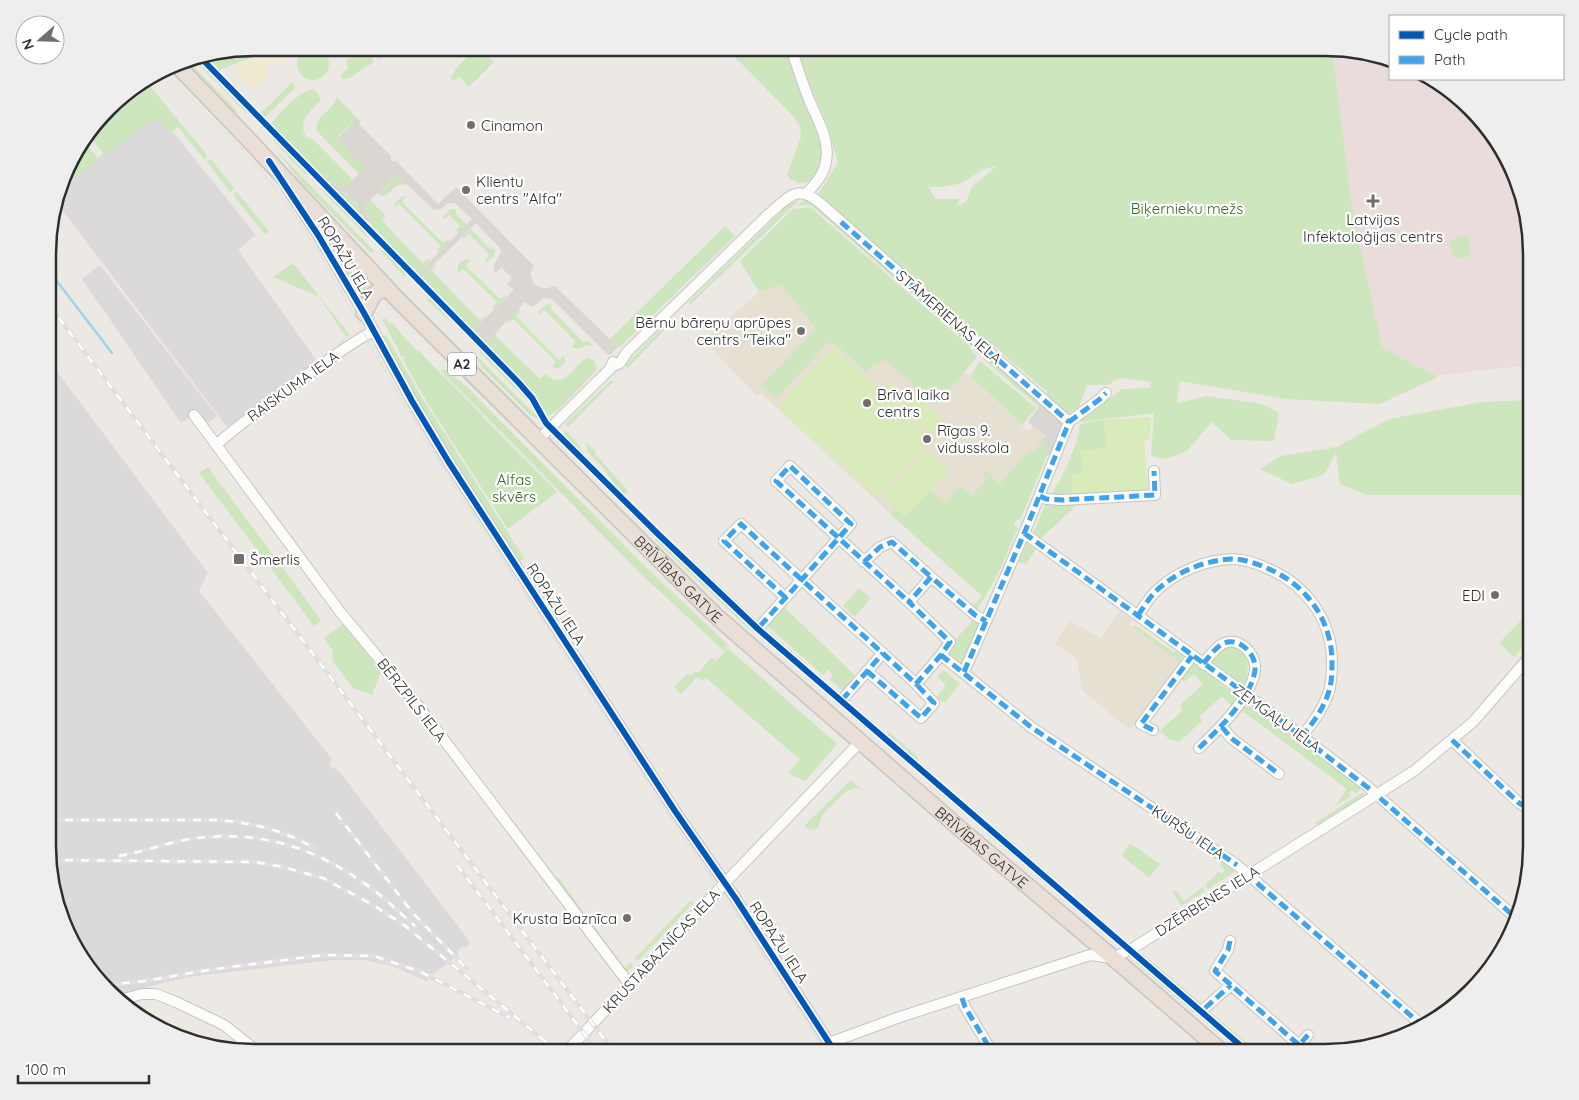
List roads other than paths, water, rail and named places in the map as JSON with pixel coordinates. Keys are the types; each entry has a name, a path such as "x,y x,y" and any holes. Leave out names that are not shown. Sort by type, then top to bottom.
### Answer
{"highway":[{"name":"BRĪVĪBAS GATVE","path":"180,70 269,161 386,287 716,616 1213,1044"},
{"path":"364,313 374,294 386,287"}],"street":[{"path":"538,440 611,367 615,358 628,352 770,213 789,197 797,193 807,194 824,169 827,148 794,56"},
{"name":"ROPAŽU IELA","path":"269,161 318,235 448,461 829,1043"},
{"name":"STĀMERIENAS IELA","path":"807,194 820,203 1069,422"},
{"name":"RAISKUMA IELA","path":"216,445 320,365 374,331"},
{"path":"964,672 1040,496 1069,422 1106,393"},
{"name":"BĒRZPILS IELA","path":"194,415 341,613 416,703 630,985"},
{"path":"760,626 786,598 838,539 851,524 790,466 776,481 838,539 909,602 950,642 916,684"},
{"path":"1040,496 1046,499 1062,500 1155,495 1154,471"},
{"path":"786,598 724,541 741,524 934,702 921,718 867,671"},
{"name":"ZEMGAĻU IELA","path":"1024,533 1246,694 1354,776 1511,914"},
{"path":"864,562 880,547 892,542 975,615 986,621"},
{"path":"1138,615 1157,591 1176,576 1211,562 1234,559 1257,563 1295,584 1319,611 1328,631 1331,647 1332,674 1329,691 1320,711 1302,736"},
{"path":"909,602 931,578"},
{"path":"1199,748 1222,727 1246,694 1256,669 1254,658 1248,649 1232,642 1223,643 1203,664"},
{"path":"842,700 883,653"},
{"name":"KURŠU IELA","path":"941,655 1031,727 1238,866 1417,1021"},
{"path":"1153,730 1141,724 1192,656"},
{"name":"DZĒRBENES IELA","path":"1112,958 1130,950 1414,771 1472,722 1523,664"},
{"path":"1222,727 1231,738 1279,774"},
{"path":"1452,740 1523,805"},
{"name":"KRUSTABAZNĪCAS IELA","path":"574,1044 860,742"},
{"path":"1230,941 1224,958 1216,971 1298,1044"},
{"path":"829,1043 897,1018 1090,955 1112,958"},
{"path":"1204,1008 1231,985"},
{"path":"128,998 142,994 156,994 224,1025 247,1043"},
{"path":"962,998 987,1044"},
{"path":"1300,1044 1308,1035"}],"waterway":[{"path":"56,280 112,353"}],"tram line":[{"path":"169,76 257,166 296,216 441,465 679,831 739,918 821,1044"}],"railway":[{"path":"56,314 608,1044"},
{"path":"336,813 412,912 467,969"},
{"path":"56,820 231,821 256,825 280,832 314,848"},
{"path":"119,856 197,838 222,836 270,840 292,846 334,864 375,891 415,926"},
{"path":"57,860 255,862 283,867 323,878 373,905 404,925 546,1042"},
{"path":"457,865 592,1044"},
{"path":"112,984 324,955 374,956 421,972 510,1018"},
{"path":"541,1038 549,1044"}],"place":[{"name":"Cinamon","path":"471,125"},
{"name":"Klientu centrs \"Alfa\"","path":"466,190"},
{"name":"Latvijas Infektoloģijas centrs","path":"1373,201"},
{"name":"Bērnu bāreņu aprūpes centrs \"Teika\"","path":"801,331"},
{"name":"Brīvā laika centrs","path":"867,403"},
{"name":"Rīgas 9. vidusskola","path":"927,439"},
{"name":"Šmerlis","path":"239,559"},
{"name":"EDI","path":"1495,595"},
{"name":"Krusta Baznīca","path":"627,918"}],"park label":[{"name":"Biķernieku mežs","path":"1187,208"},
{"name":"Alfas skvērs","path":"514,488"}]}
